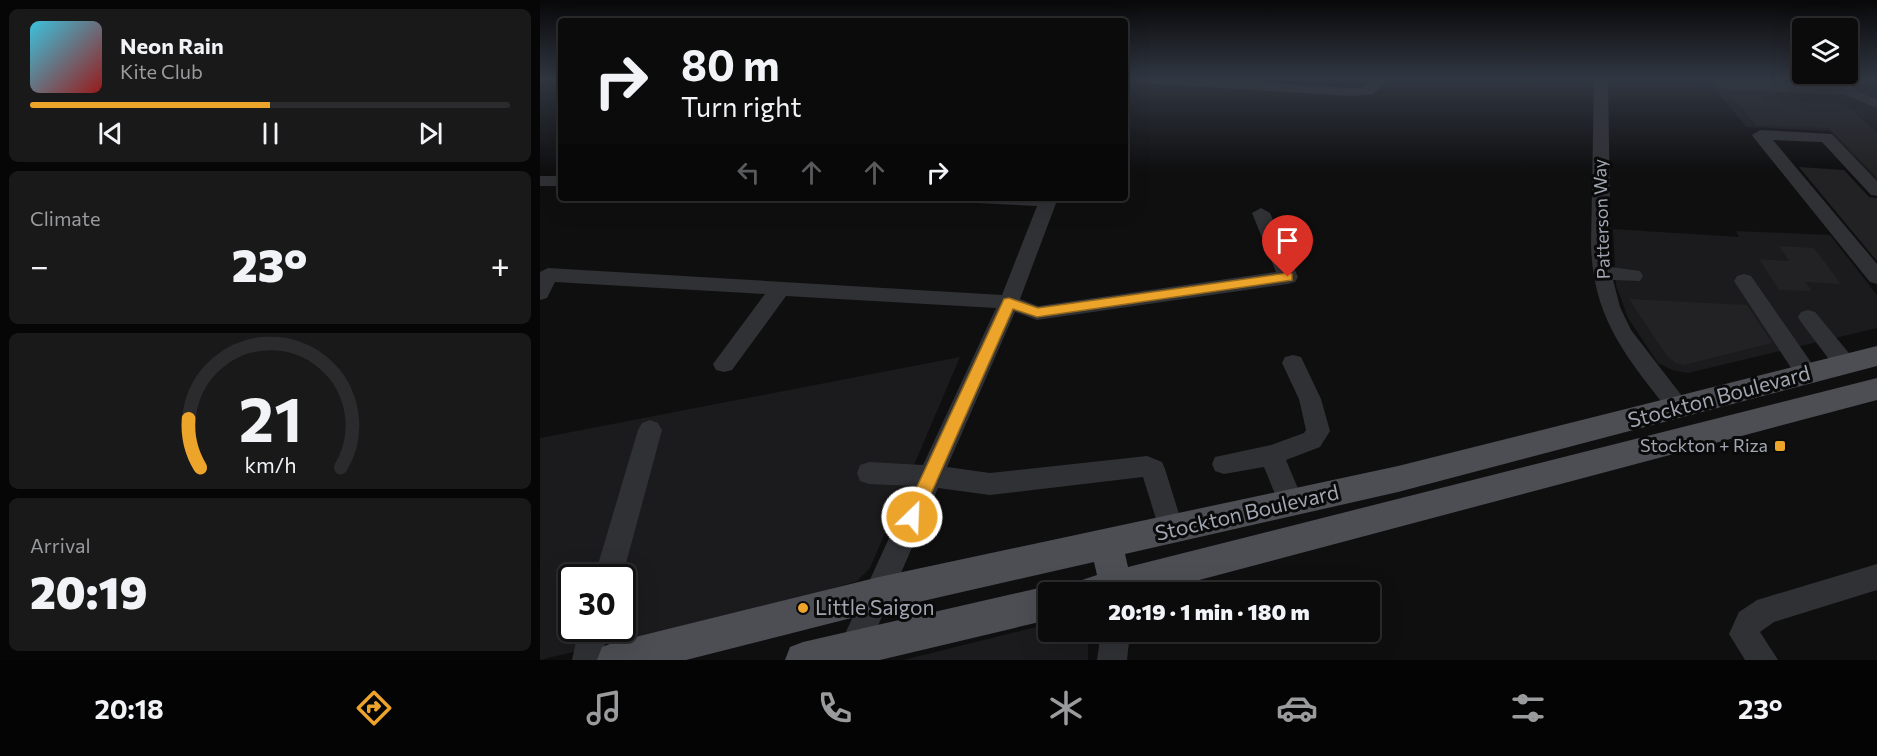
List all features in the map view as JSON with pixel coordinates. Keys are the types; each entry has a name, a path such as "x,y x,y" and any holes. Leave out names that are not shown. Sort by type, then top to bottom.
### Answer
{"main road":[{"name":"Stockton Boulevard","path":"615,660 879,594 1409,477 1680,409 1877,356"},
{"name":"Stockton Boulevard","path":"1143,582 1528,478 1877,389"},
{"path":"1528,478 1539,455 1666,426 1680,409"},
{"path":"1106,545 1109,582"},
{"path":"802,660 852,653 1038,606"}],"street":[{"name":"Patterson Way","path":"1600,110 1601,272 1610,308 1622,332 1680,409"},
{"path":"1877,191 1826,137 1760,135 1877,277"},
{"path":"540,181 558,181"},
{"path":"852,653 1009,302 1048,201"},
{"path":"540,293 548,275 1009,302 1037,313 1288,277 1261,213"},
{"path":"1601,272 1633,276"},
{"path":"1744,281 1807,374"},
{"path":"724,364 780,289"},
{"path":"1808,317 1845,364"},
{"path":"1224,464 1272,455 1312,440 1318,431 1311,399 1293,363"},
{"path":"612,564 650,430"},
{"path":"1272,455 1291,503"},
{"path":"869,473 930,476 990,484 1147,466 1153,469 1172,530"},
{"path":"1763,660 1744,634 1749,622 1767,610 1877,577"},
{"path":"587,660 591,642"},
{"path":"1112,660 1115,642"}],"shaded area":[{"path":"1732,110 1877,110 1877,181 1830,131 1746,127"},
{"path":"1613,229 1739,237 1736,231 1830,235 1877,295 1877,328 1688,373 1672,370 1658,363 1628,318 1616,285"},
{"path":"960,357 870,568 857,581 818,593 636,637 636,564 558,564 558,642 615,642 540,660 540,438"},
{"path":"1038,626 1038,642 1085,642 1088,645 1088,660 903,660"}],"building":[{"path":"1743,110 1852,110 1877,133 1877,178 1829,128 1756,125"},
{"path":"1799,167 1844,170 1869,197 1877,198 1877,261"},
{"path":"1779,246 1814,248 1841,284 1805,282 1812,291 1779,290 1759,259 1789,261"},
{"path":"1629,299 1747,305 1772,343 1684,365 1676,363 1667,356"}],"place":[{"name":"Stockton + Riza","path":"1780,446"},
{"name":"Little Saigon","path":"803,608"}],"route":[{"path":"912,517 1009,302 1037,313 1288,277"}]}
